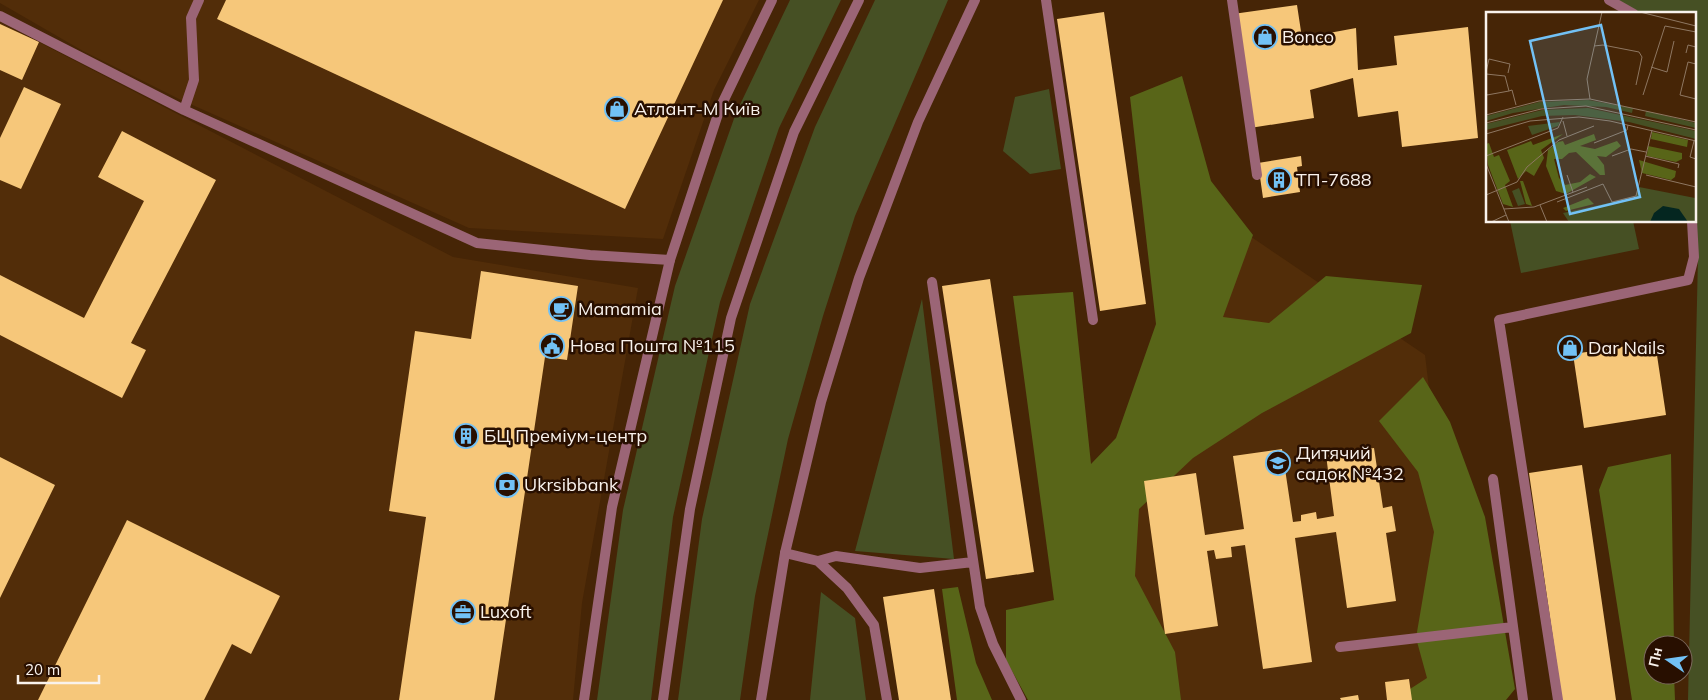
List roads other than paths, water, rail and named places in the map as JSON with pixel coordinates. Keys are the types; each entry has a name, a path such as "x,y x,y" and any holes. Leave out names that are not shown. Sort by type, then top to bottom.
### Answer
{"street":[{"path":"184,110 194,80 191,18 199,0"},
{"path":"584,700 612,507 670,260 720,108 772,0"},
{"path":"663,700 690,509 731,318 794,132 859,0"},
{"path":"761,700 786,553 821,402 859,278 918,122 975,0"},
{"path":"1046,0 1093,320"},
{"path":"1232,0 1257,176"},
{"path":"1609,0 1630,12"},
{"path":"0,16 184,110 477,242 670,260"},
{"path":"1558,700 1499,320 1688,280 1694,257 1692,222"},
{"path":"932,282 980,607 993,644 1021,700"},
{"path":"1493,479 1523,700"},
{"path":"786,553 818,561 847,588 874,626 887,700"},
{"path":"818,561 836,556 920,568 973,562"},
{"path":"1340,647 1513,627"}],"place":[{"name":"Bonco","path":"1265,37"},
{"name":"Атлант-М Київ","path":"617,109"},
{"name":"ТП-7688","path":"1279,180"},
{"name":"Mamamia","path":"561,309"},
{"name":"Нова Пошта №115","path":"552,346"},
{"name":"Dar Nails","path":"1570,348"},
{"name":"БЦ Преміум-центр","path":"466,436"},
{"name":"Дитячий садок №432","path":"1278,463"},
{"name":"Ukrsibbank","path":"507,485"},
{"name":"Luxoft","path":"463,612"}]}
